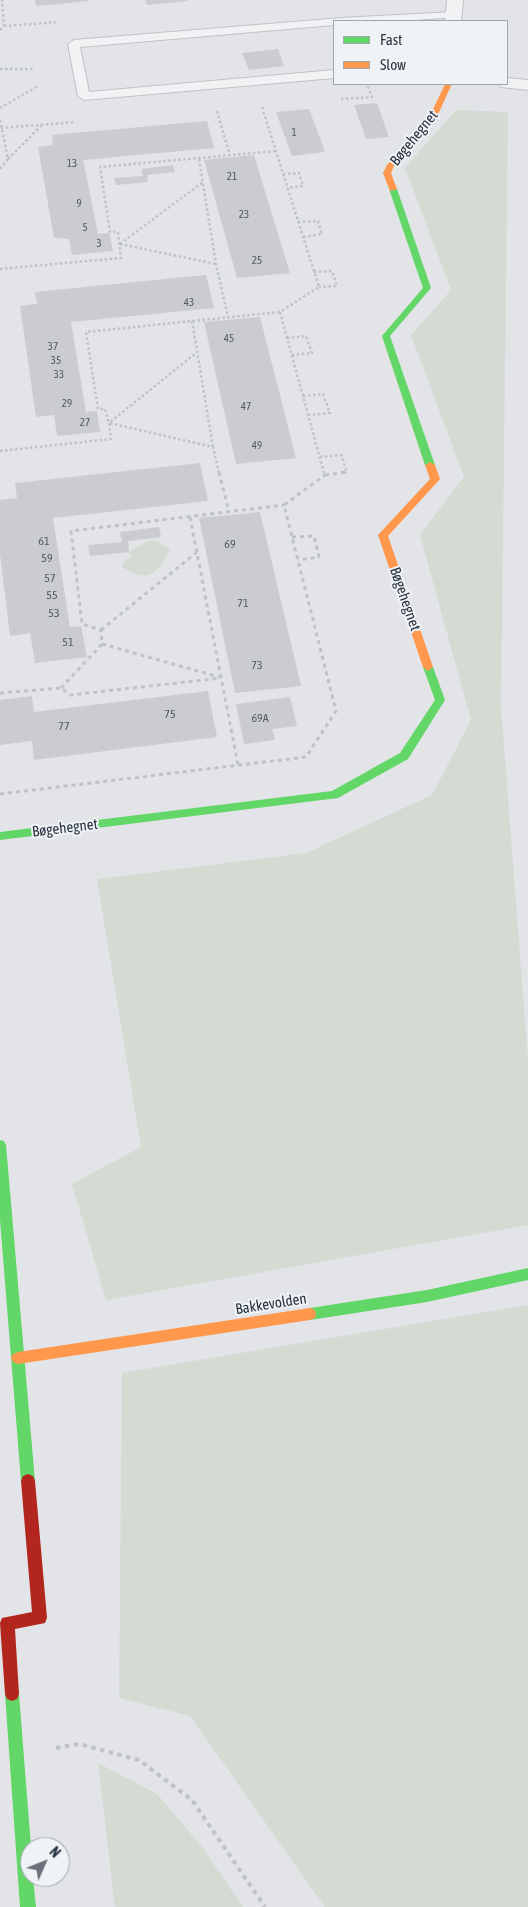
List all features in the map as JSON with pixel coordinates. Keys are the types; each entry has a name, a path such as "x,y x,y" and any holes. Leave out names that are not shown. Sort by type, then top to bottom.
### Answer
{"street":[{"path":"508,72 528,73"},
{"path":"508,83 528,85"},
{"name":"Bøgehegnet","path":"0,836 334,795 404,756 440,700 384,535 435,479 386,336 428,288 387,173 393,159 426,127 438,109 448,85"},
{"path":"0,1145 40,1618 7,1624 28,1907"},
{"name":"Bakkevolden","path":"18,1358 427,1296 528,1274"}],"lane":[{"path":"354,20 454,12"},
{"path":"333,22 74,44 84,96 333,74"}],"path":[{"path":"0,30 4,26 1,10 2,0"},
{"path":"0,69 34,69"},
{"path":"0,108 38,86"},
{"path":"262,106 319,287"},
{"path":"217,110 230,156"},
{"path":"0,120 8,159"},
{"path":"0,169 42,124"},
{"path":"0,269 121,258 118,232 110,232 100,167 276,151"},
{"path":"199,159 216,264 228,317"},
{"path":"283,174 299,173 303,186 288,188"},
{"path":"120,244 203,182"},
{"path":"298,222 318,221 322,234 303,237"},
{"path":"120,244 216,264"},
{"path":"1,452 111,439 105,409 98,409 86,332 280,312 319,287 336,286 332,271 314,272"},
{"path":"280,312 325,475"},
{"path":"192,321 213,447 229,512"},
{"path":"287,338 306,336 312,353 292,355"},
{"path":"109,423 196,353"},
{"path":"303,396 323,394 330,414 308,415"},
{"path":"109,423 213,447"},
{"path":"101,630 82,624 71,531 284,505 325,475 347,472 341,455 320,457"},
{"path":"0,794 306,757 336,710 284,505"},
{"path":"190,517 238,765"},
{"path":"292,538 314,536 318,557 298,560"},
{"path":"101,630 196,552"},
{"path":"0,693 61,688 102,644 101,630"},
{"path":"102,644 221,678"},
{"path":"61,688 70,695 221,678"},
{"path":"16,1754 79,1744 139,1760 192,1800 265,1907"}],"shaded area":[{"path":"456,110 508,112 501,706 528,1061 528,1225 106,1300 72,1184 141,1147 97,879 306,853 432,795 471,720 420,535 464,477 411,335 451,290 405,168"},
{"path":"148,541 157,541 170,550 156,570 151,574 139,575 122,567 123,563 131,557 129,552"},
{"path":"528,1305 528,1907 325,1907 190,1716 119,1698 122,1373"},
{"path":"98,1763 157,1794 202,1847 243,1907 115,1907"}],"building":[{"path":"35,0 89,0 89,1 36,6"},
{"path":"145,0 187,0 187,1 147,5"},
{"path":"278,49 284,66 249,70 242,53"},
{"path":"377,103 389,137 366,139 354,105"},
{"path":"309,109 325,152 292,156 276,112"},
{"path":"207,121 214,148 83,160 98,234 109,233 113,251 72,255 69,239 54,238 38,147 53,145 52,135"},
{"path":"254,155 290,273 237,278 204,160"},
{"path":"173,165 175,172 147,175 148,182 116,185 114,178 143,176 141,169"},
{"path":"206,275 214,308 71,322 86,412 97,411 100,432 57,436 54,415 36,417 20,306 37,304 35,292"},
{"path":"260,317 296,458 236,464 204,322"},
{"path":"200,463 208,501 53,518 70,627 81,626 87,657 35,663 30,633 10,636 0,554 0,500 17,498 15,483"},
{"path":"260,512 301,686 235,693 199,518"},
{"path":"159,527 161,537 128,541 129,552 90,556 88,545 122,542 120,532"},
{"path":"208,691 217,737 34,760 32,741 0,745 0,700 32,696 34,712"},
{"path":"290,697 297,726 272,729 275,740 244,744 236,704"}],"traffic: fast":[{"path":"393,189 427,288 386,336 430,465"},
{"path":"0,836 334,795 404,756 440,700 428,667"},
{"path":"0,1145 28,1481"},
{"path":"310,1314 427,1296 528,1274"},
{"path":"12,1694 28,1907"}],"traffic: slow":[{"path":"393,189 387,173 391,165 431,121 448,85"},
{"path":"428,667 383,535 435,479 430,465"},
{"path":"18,1358 310,1314"}],"traffic: jam":[{"path":"12,1694 7,1623 40,1618 28,1481"}]}
